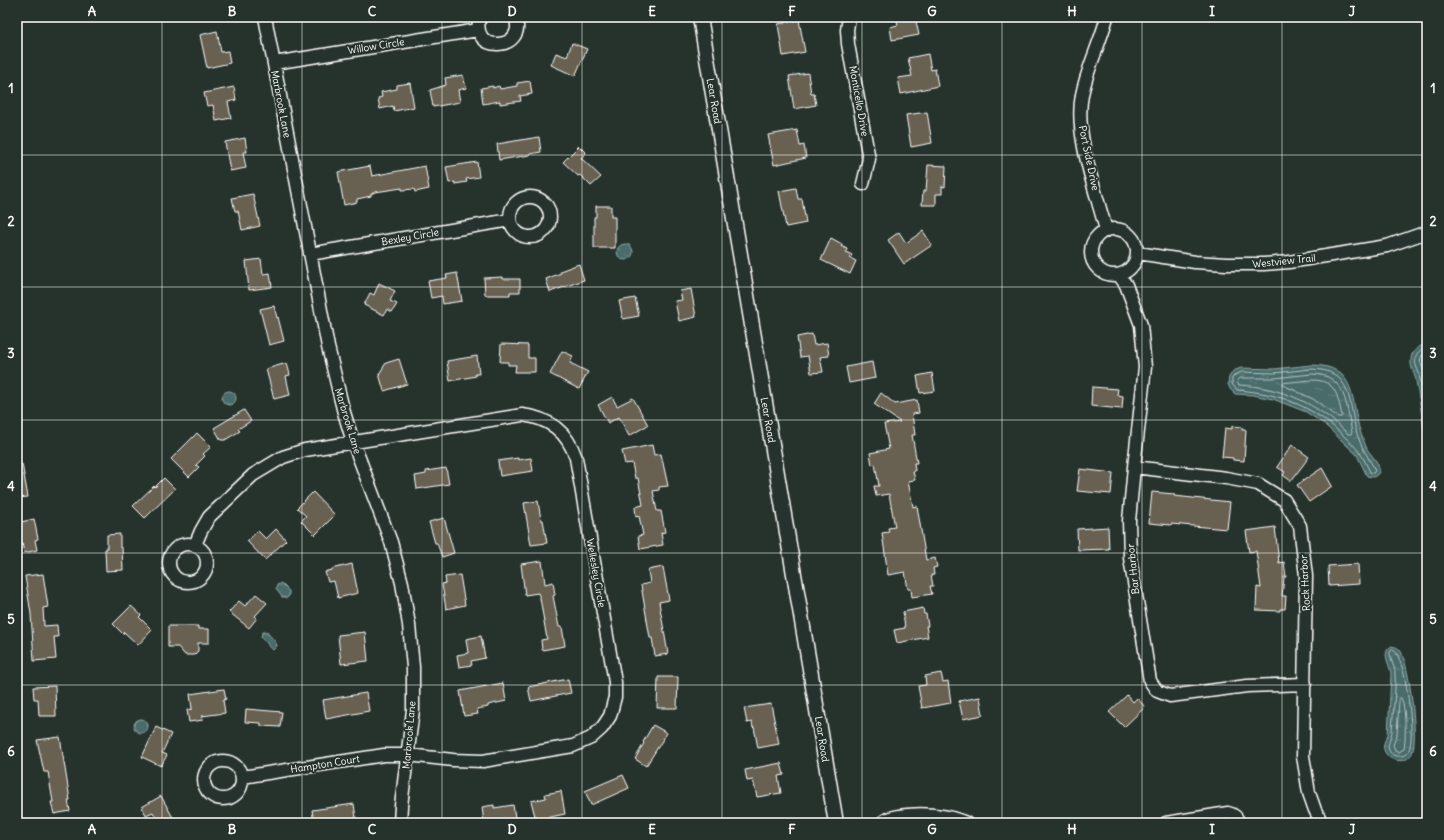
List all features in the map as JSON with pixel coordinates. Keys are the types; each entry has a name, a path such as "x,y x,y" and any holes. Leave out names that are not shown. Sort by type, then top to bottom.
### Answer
{"street":[{"name":"Marbrook Lane","path":"265,17 328,347 343,409 353,442 391,542 409,625 413,667 413,710 400,823"},
{"path":"480,17 478,30 481,36 486,41 498,45 505,44 515,35 517,28 517,21 515,17"},
{"name":"Lear Road","path":"700,17 836,823"},
{"name":"Monticello Drive","path":"849,17 847,30 848,44 869,160 863,184"},
{"name":"Port Side Drive","path":"1106,230 1082,138 1080,109 1091,62 1107,17"},
{"name":"Willow Circle","path":"274,63 478,30"},
{"name":"Bexley Circle","path":"310,254 510,220"},
{"path":"1114,228 1128,233 1134,239 1138,253 1136,261 1126,272 1119,275 1111,275 1104,273 1097,268 1093,262 1091,247 1094,240 1100,234 1106,230 1114,228"},
{"name":"Westview Trail","path":"1138,253 1196,262 1264,264 1289,262 1380,247 1427,232"},
{"name":"Bar Harbor","path":"1119,275 1126,286 1141,325 1145,367 1134,467 1130,520 1130,558 1150,681 1157,691 1170,696 1247,686 1305,684"},
{"name":"Wellesley Circle","path":"195,545 209,517 253,475 283,457 294,453 522,415 532,416 546,421 558,429 568,440 576,458 615,682 615,697 610,716 602,728 591,738 573,746 483,761 453,760 408,755"},
{"name":"Rock Harbor","path":"1134,467 1226,478 1258,484 1284,500 1300,526 1306,576 1303,756 1305,774 1313,804 1322,823"},
{"name":"Hampton Court","path":"242,777 384,755 408,755"},
{"path":"1166,823 1228,813 1232,814 1239,823"},
{"path":"882,823 884,820 891,818 931,815 945,816 966,823"}],"water":[{"path":"622,244 628,244 633,249 631,258 628,260 622,260 617,255 617,249"},
{"path":"1427,344 1427,456 1418,390 1412,368 1411,357 1418,348"},
{"path":"1311,365 1326,367 1338,371 1345,378 1353,398 1361,434 1367,449 1375,459 1379,468 1378,474 1375,476 1367,476 1357,455 1324,424 1306,412 1273,399 1252,395 1235,394 1230,389 1228,384 1229,377 1233,371 1241,368 1274,369"},
{"path":"226,391 232,391 236,395 236,401 232,405 226,405 222,401 222,395"},
{"path":"281,583 289,591 289,596 287,598 282,597 276,589 277,585"},
{"path":"262,632 267,632 275,642 277,646 273,650 261,638"},
{"path":"1392,646 1399,649 1407,669 1414,717 1414,745 1412,753 1409,758 1399,761 1389,757 1384,749 1384,743 1388,735 1391,674 1386,655 1388,649"},
{"path":"138,719 144,719 148,723 148,729 144,733 138,733 134,729 134,723"}],"building":[{"path":"896,17 915,17 919,35 892,40 890,27 898,25"},
{"path":"799,20 805,52 783,56 778,24"},
{"path":"217,31 221,52 228,51 230,63 207,68 200,35"},
{"path":"572,43 587,49 575,76 551,65 556,53 567,57"},
{"path":"928,54 931,70 935,69 938,86 901,94 898,78 912,76 908,58"},
{"path":"808,73 811,94 814,94 816,105 794,109 789,76"},
{"path":"463,75 466,88 458,90 460,102 433,107 430,90 446,85 445,78"},
{"path":"530,81 532,94 520,96 521,101 500,104 500,101 483,104 481,88 493,86 493,88 499,86 500,89 517,86 517,83"},
{"path":"410,83 414,107 394,111 393,106 380,109 378,98 382,97 381,92 397,89 397,85"},
{"path":"234,87 236,100 228,102 231,118 216,121 213,105 207,106 204,93"},
{"path":"927,112 932,143 911,147 906,115"},
{"path":"797,130 800,146 804,145 806,158 774,165 768,135"},
{"path":"539,137 541,152 499,160 497,144"},
{"path":"245,138 247,152 243,152 246,168 230,171 225,142"},
{"path":"579,146 586,153 581,158 601,177 591,186 563,162"},
{"path":"477,162 479,177 466,179 467,182 455,184 455,182 449,183 446,167"},
{"path":"928,165 946,166 945,187 942,186 942,194 936,194 936,205 922,205 923,191 926,191"},
{"path":"370,166 372,176 425,166 429,189 415,192 414,189 402,190 402,188 375,192 371,194 371,196 357,199 357,202 344,205 338,172"},
{"path":"796,188 798,199 802,199 806,223 786,227 779,191"},
{"path":"253,194 260,226 242,230 238,211 235,211 232,198"},
{"path":"596,206 611,206 611,217 615,217 615,248 594,248 594,217 596,217"},
{"path":"923,231 932,245 904,264 888,240 899,232 906,243"},
{"path":"831,238 842,244 841,246 847,249 846,252 852,255 850,258 856,261 850,274 821,260"},
{"path":"261,259 263,274 270,273 272,287 249,290 246,261"},
{"path":"579,264 584,280 550,292 546,279 561,273 560,271"},
{"path":"457,273 462,301 443,304 442,296 431,298 428,281 447,278 446,275"},
{"path":"503,277 503,279 520,279 520,292 510,292 510,295 485,295 484,278"},
{"path":"379,283 395,291 390,301 397,304 392,312 387,309 384,315 364,305 370,293 374,295"},
{"path":"691,289 696,317 679,321 675,301 682,300 680,291"},
{"path":"635,298 639,316 623,319 619,301"},
{"path":"274,306 284,341 269,345 260,309"},
{"path":"812,334 814,345 827,343 829,356 820,357 823,372 811,373 808,356 800,357 797,337"},
{"path":"501,344 528,345 528,358 535,358 535,372 515,372 516,365 508,365 508,362 500,362"},
{"path":"562,351 573,356 570,363 588,372 579,389 550,374"},
{"path":"477,356 479,374 475,374 476,376 450,381 447,361"},
{"path":"399,359 407,384 384,391 379,374 386,363"},
{"path":"872,362 875,378 849,383 846,367"},
{"path":"287,363 290,375 286,376 290,395 274,399 266,369"},
{"path":"932,373 935,391 920,393 917,376"},
{"path":"1092,387 1118,389 1117,395 1123,396 1122,409 1091,406"},
{"path":"881,393 895,404 917,400 919,413 912,414 915,435 912,435 917,463 914,463 915,471 913,471 915,480 908,481 913,507 917,506 926,560 935,558 937,567 933,568 934,575 931,575 933,586 930,586 932,594 912,597 911,589 908,589 905,572 888,575 882,533 889,532 888,528 895,527 889,494 876,496 874,486 879,486 875,464 872,465 870,453 889,449 884,424 900,422 874,404"},
{"path":"612,397 617,406 633,398 648,425 629,436 619,417 608,423 598,405"},
{"path":"244,410 251,421 238,429 240,431 225,440 221,440 214,428"},
{"path":"1232,426 1242,427 1242,430 1246,430 1244,461 1222,457 1225,428 1232,429"},
{"path":"197,433 211,447 203,454 205,456 196,465 199,467 189,477 171,459"},
{"path":"652,445 654,455 661,454 668,486 659,487 659,490 653,491 657,511 661,511 665,532 661,533 663,545 640,549 638,536 643,535 639,516 636,517 635,507 643,505 638,478 635,478 632,463 625,464 622,451"},
{"path":"1292,445 1309,457 1291,481 1283,475 1285,472 1277,467"},
{"path":"518,458 518,460 531,458 533,471 500,476 498,461"},
{"path":"22,464 28,497 17,498 17,465"},
{"path":"446,468 449,484 417,489 415,476 426,474 426,471"},
{"path":"1322,468 1332,486 1309,502 1297,485"},
{"path":"1080,469 1113,473 1111,494 1077,491"},
{"path":"164,478 175,489 145,518 133,506"},
{"path":"313,492 335,515 315,535 301,521 306,516 297,508"},
{"path":"1152,492 1230,502 1227,529 1149,523"},
{"path":"538,501 547,543 531,545 524,503"},
{"path":"444,518 454,553 442,557 437,543 435,543 429,522"},
{"path":"34,519 38,539 35,540 37,550 24,553 22,543 18,543 17,523"},
{"path":"1108,527 1109,549 1078,550 1077,529"},
{"path":"1275,527 1279,563 1284,562 1286,577 1284,577 1282,596 1286,596 1285,609 1280,609 1280,611 1256,610 1257,587 1261,588 1256,551 1249,552 1246,531"},
{"path":"276,529 286,540 265,560 247,541 258,531 266,539"},
{"path":"120,534 123,570 106,571 105,549 107,549 107,535"},
{"path":"542,561 545,584 553,582 555,595 553,596 559,627 562,627 565,646 542,650 541,640 547,639 540,598 538,593 525,595 521,564"},
{"path":"352,564 358,593 338,598 334,581 328,582 325,572"},
{"path":"1358,564 1359,584 1329,586 1328,566"},
{"path":"663,567 669,600 659,602 668,654 655,656 652,638 650,638 641,585 650,583 648,570"},
{"path":"43,574 48,607 43,608 44,626 57,625 58,637 54,637 56,659 34,661 31,614 25,576"},
{"path":"460,575 465,605 446,609 442,584 446,583 445,577"},
{"path":"256,594 267,603 255,616 257,618 249,628 229,612 239,601 245,606"},
{"path":"131,606 141,615 139,617 152,630 138,645 124,632 123,634 113,624"},
{"path":"923,608 924,614 926,614 928,637 897,643 894,630 905,628 903,612"},
{"path":"168,626 198,626 198,629 209,629 209,643 198,643 198,651 194,655 185,655 178,647 168,647"},
{"path":"365,632 368,661 341,664 338,635"},
{"path":"481,636 485,658 471,661 472,665 459,667 457,655 468,653 466,639"},
{"path":"941,673 943,682 948,681 951,703 922,708 918,686 926,685 925,676"},
{"path":"658,677 678,677 677,708 657,708"},
{"path":"568,679 571,693 531,701 528,687"},
{"path":"503,683 506,701 477,709 478,714 464,716 460,691"},
{"path":"55,686 56,716 39,716 38,699 34,699 33,687"},
{"path":"224,689 226,699 223,700 225,713 202,716 203,720 189,722 187,710 192,709 190,694"},
{"path":"366,693 369,711 326,719 323,700"},
{"path":"1127,695 1133,702 1137,698 1145,707 1124,727 1109,712"},
{"path":"980,697 983,715 963,719 959,701"},
{"path":"771,704 779,744 758,748 754,727 753,728 752,722 747,723 744,708"},
{"path":"246,709 282,712 280,727 261,726 261,723 245,722"},
{"path":"653,725 667,733 646,766 635,759"},
{"path":"156,727 171,734 162,753 167,755 161,766 142,757"},
{"path":"60,737 70,800 68,800 70,811 54,814 51,802 53,802 48,772 44,772 37,740"},
{"path":"781,763 784,775 778,776 781,793 757,797 753,780 747,781 745,770"},
{"path":"623,775 629,788 591,805 585,791"},
{"path":"561,791 565,814 536,820 531,801 546,798 545,794"},
{"path":"161,796 176,823 159,823 153,812 146,815 142,807"},
{"path":"354,804 356,818 314,823 312,810"},
{"path":"494,805 494,808 513,805 516,823 484,823 482,807"}]}
